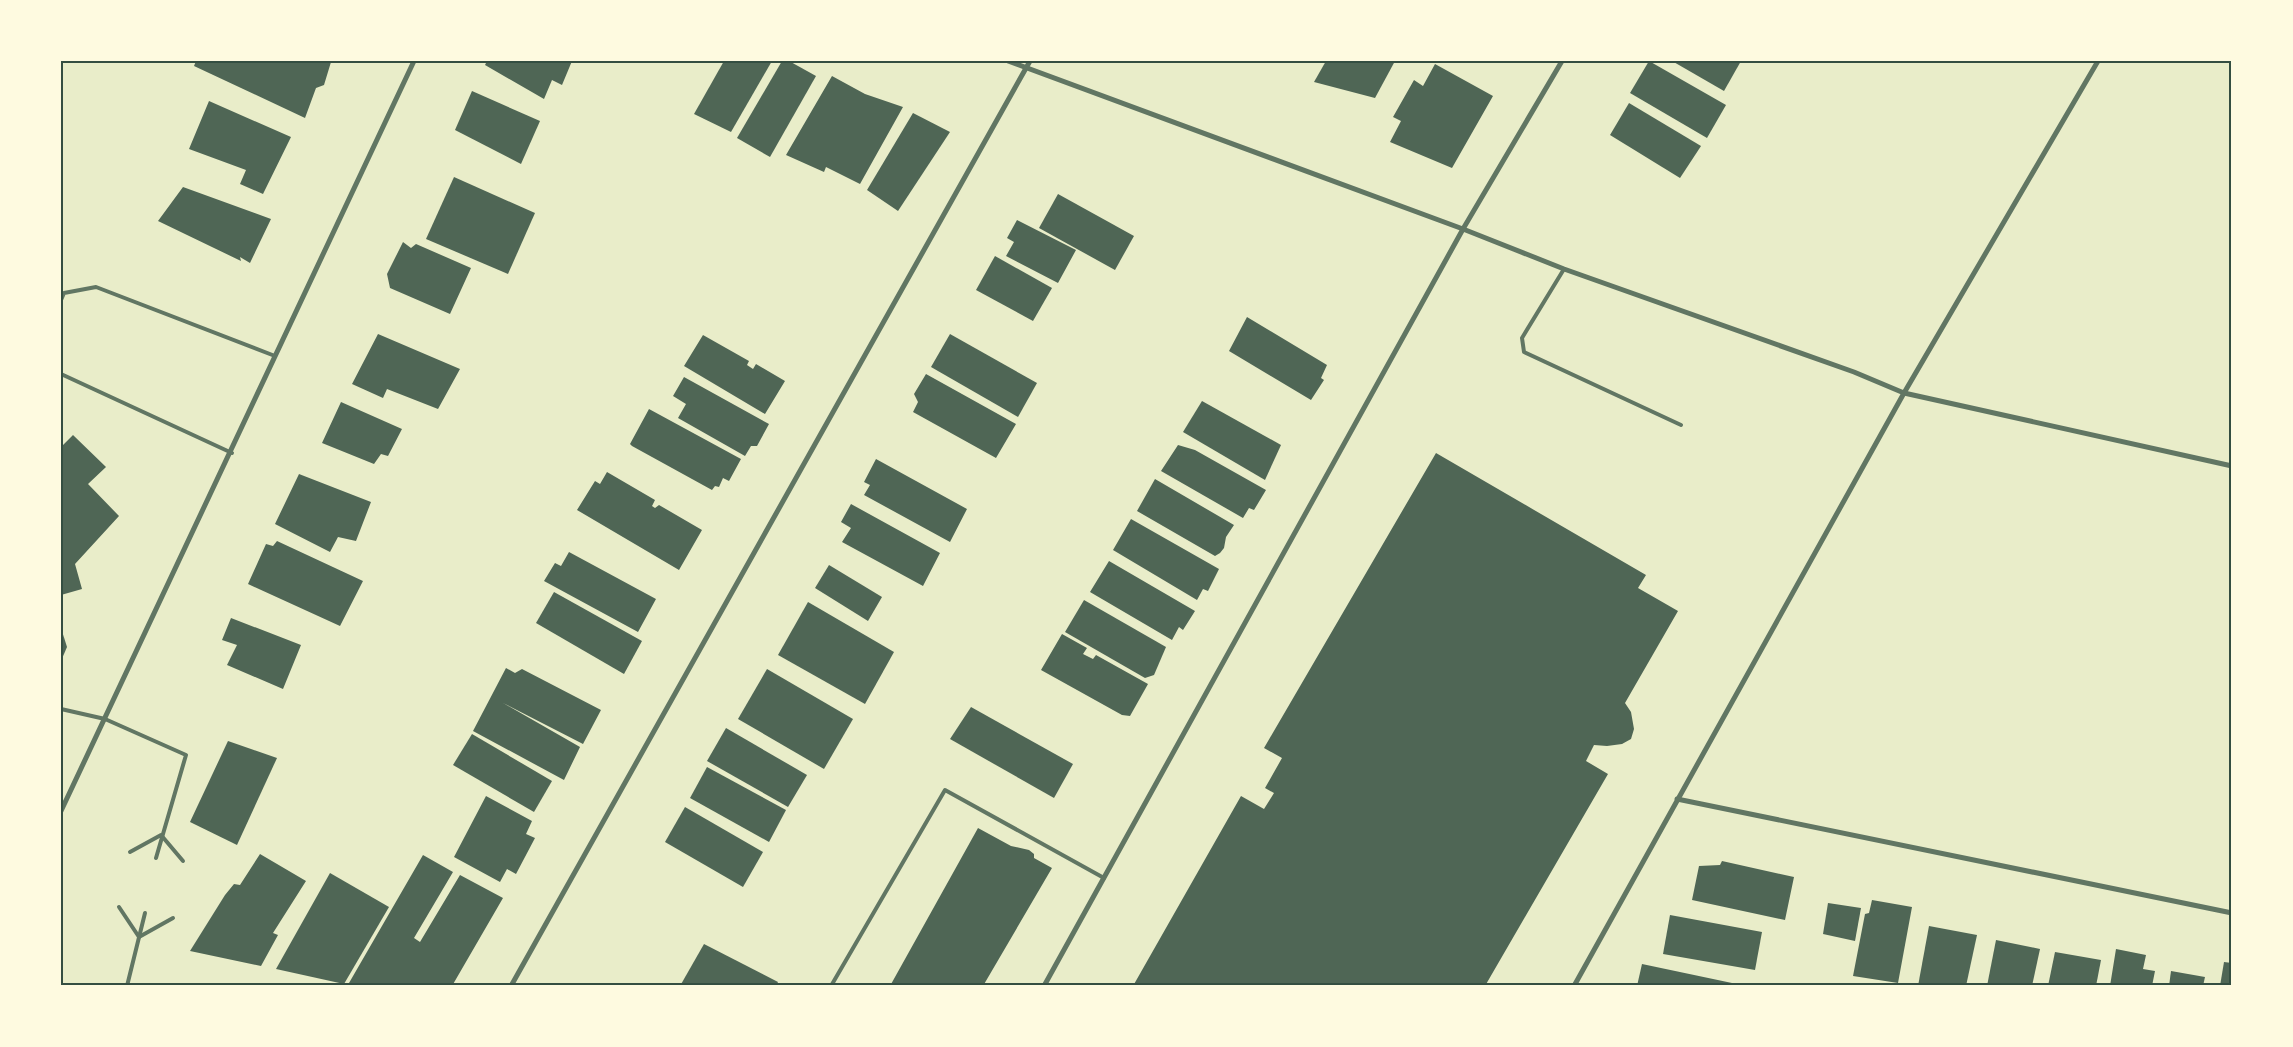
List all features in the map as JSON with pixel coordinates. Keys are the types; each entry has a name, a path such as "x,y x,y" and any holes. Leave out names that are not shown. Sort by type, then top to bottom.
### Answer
{"street":[{"path":"61,811 232,453 275,356 414,61"},
{"path":"1008,61 1463,229 1564,269 1854,372 1904,393 2232,466"},
{"path":"511,986 1030,61"},
{"path":"1044,986 1463,229 1562,61"},
{"path":"1574,986 1904,393 2098,61"},
{"path":"1677,799 2232,913"}],"lane":[{"path":"1564,269 1522,338 1524,352 1681,426"},
{"path":"61,300 64,293 96,287 275,356"},
{"path":"61,374 232,453"},
{"path":"61,709 105,719 186,755 161,835 156,858"},
{"path":"831,986 945,790 1104,878"},
{"path":"130,852 161,835"},
{"path":"161,835 183,862"},
{"path":"119,907 139,937"},
{"path":"127,986 145,913"},
{"path":"139,937 172,918"}],"building":[{"path":"196,61 331,62 324,85 316,88 305,118 194,66"},
{"path":"487,61 572,61 562,85 552,80 544,99 485,65"},
{"path":"724,61 772,61 731,132 694,114"},
{"path":"782,61 789,61 816,76 770,157 737,138"},
{"path":"1326,61 1395,61 1375,98 1314,82"},
{"path":"1649,61 1726,105 1707,138 1630,93"},
{"path":"1672,61 1741,61 1724,91"},
{"path":"1435,64 1493,96 1452,168 1390,142 1401,121 1393,117 1414,80 1423,86"},
{"path":"832,76 865,94 903,107 860,184 826,167 824,172 786,155"},
{"path":"472,91 540,121 521,164 455,130"},
{"path":"209,101 291,137 263,194 240,184 246,170 189,149"},
{"path":"1629,103 1701,146 1680,178 1610,135"},
{"path":"913,113 950,132 898,211 867,190"},
{"path":"454,177 535,213 508,274 426,239"},
{"path":"183,187 271,219 250,263 240,257 241,261 158,221"},
{"path":"1058,194 1134,236 1115,270 1039,228"},
{"path":"1017,220 1076,250 1058,283 1006,256 1014,242 1007,238"},
{"path":"403,242 411,248 416,244 471,268 450,314 390,288 387,274"},
{"path":"995,256 1052,288 1033,321 976,290"},
{"path":"1247,317 1327,365 1321,378 1324,380 1311,400 1229,351"},
{"path":"378,334 460,369 438,409 387,389 383,398 352,384"},
{"path":"950,334 1037,383 1018,417 931,367"},
{"path":"703,335 749,361 747,365 753,369 756,364 785,381 765,414 684,366"},
{"path":"926,374 1016,424 996,458 913,412 918,402 914,394"},
{"path":"684,377 769,424 757,446 751,446 745,456 678,418 686,404 673,396"},
{"path":"1202,401 1281,445 1265,480 1183,432"},
{"path":"341,402 402,429 388,456 381,454 374,464 322,443"},
{"path":"649,409 741,459 729,481 723,478 719,487 715,486 712,490 632,446 630,444"},
{"path":"73,435 106,467 88,484 119,516 75,564 82,589 61,595 61,447"},
{"path":"1178,445 1195,450 1266,490 1254,510 1249,508 1243,518 1161,471"},
{"path":"1436,453 1646,575 1638,588 1678,611 1625,703 1631,712 1634,729 1631,739 1622,744 1594,745 1586,761 1608,774 1485,986 1133,986 1241,796 1264,809 1274,793 1265,788 1282,758 1264,748"},
{"path":"876,459 967,509 950,542 864,495 870,485 864,482"},
{"path":"607,472 655,500 652,506 655,508 659,505 702,530 679,570 577,510 595,481 600,484"},
{"path":"299,474 371,502 356,541 338,537 330,552 275,524"},
{"path":"1155,479 1234,525 1226,537 1224,548 1220,553 1215,556 1137,511"},
{"path":"851,504 940,553 923,586 842,542 851,528 841,522"},
{"path":"1131,519 1219,569 1208,591 1203,589 1197,600 1113,550"},
{"path":"277,541 363,581 340,626 248,584 266,544 273,546"},
{"path":"569,552 656,599 638,632 544,581 555,563 561,566"},
{"path":"1109,561 1195,611 1183,630 1179,627 1172,640 1090,592"},
{"path":"829,565 882,597 868,621 815,588"},
{"path":"554,592 642,641 624,674 536,623"},
{"path":"1084,600 1166,647 1154,675 1145,678 1065,632"},
{"path":"808,602 894,652 865,704 778,655"},
{"path":"231,618 301,645 283,689 227,665 237,645 222,640"},
{"path":"61,628 67,647 61,661"},
{"path":"1062,634 1087,648 1083,654 1093,659 1096,655 1148,684 1130,716 1122,715 1041,670"},
{"path":"506,668 515,673 522,669 601,710 583,744 503,703 580,747 564,780 473,731"},
{"path":"767,669 853,719 824,769 738,719"},
{"path":"971,707 1073,764 1054,798 950,739"},
{"path":"726,728 807,775 788,807 707,761"},
{"path":"472,734 552,781 534,812 453,765"},
{"path":"228,741 277,758 237,845 190,822"},
{"path":"707,767 786,810 769,842 690,798"},
{"path":"486,796 532,821 526,834 535,838 516,874 507,869 500,882 454,857"},
{"path":"685,807 763,852 743,887 665,842"},
{"path":"978,828 1011,846 1029,850 1034,854 1034,858 1052,868 983,986 890,986"},
{"path":"260,854 306,881 273,933 278,935 261,966 190,951 225,895 234,884 240,885"},
{"path":"423,855 453,872 414,938 420,942 460,875 503,898 452,986 365,986 349,983"},
{"path":"1722,861 1794,877 1785,920 1692,900 1699,866 1720,865"},
{"path":"330,873 389,907 344,984 276,969"},
{"path":"1872,900 1912,907 1898,983 1853,976 1865,914 1869,913"},
{"path":"1828,903 1861,908 1855,941 1823,934"},
{"path":"1670,915 1762,932 1755,970 1663,954"},
{"path":"1929,926 1977,935 1966,986 1918,986"},
{"path":"1996,940 2040,949 2032,986 1987,986"},
{"path":"704,944 778,982 776,986 680,986"},
{"path":"2116,949 2146,955 2143,969 2155,971 2152,986 2110,986"},
{"path":"2055,952 2101,960 2096,986 2048,986"},
{"path":"2224,962 2232,963 2232,986 2220,986"},
{"path":"1642,964 1732,983 1731,986 1637,986"},
{"path":"2171,971 2205,977 2203,986 2169,986"}]}
